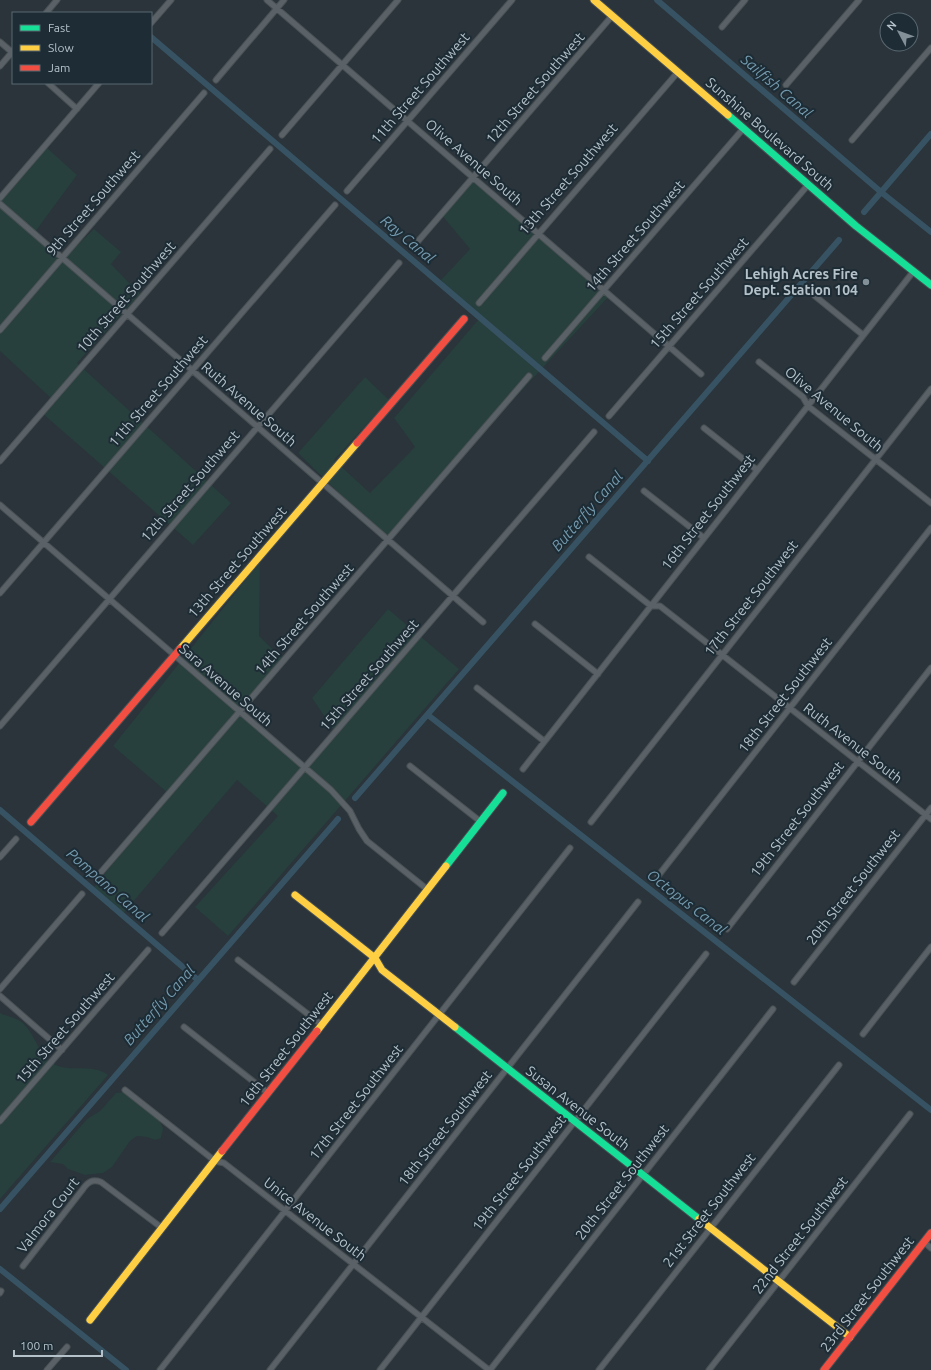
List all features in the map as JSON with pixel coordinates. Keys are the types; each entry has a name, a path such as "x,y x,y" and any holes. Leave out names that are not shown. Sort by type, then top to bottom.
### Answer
{"street":[{"path":"47,12 57,0"},
{"path":"152,22 171,0"},
{"name":"Olive Avenue South","path":"267,0 701,374"},
{"path":"216,80 284,0"},
{"path":"282,135 398,0"},
{"name":"11th Street Southwest","path":"347,192 512,0"},
{"name":"Sunshine Boulevard South","path":"594,0 860,229 931,285"},
{"path":"722,27 745,0"},
{"path":"786,85 859,0"},
{"name":"12th Street Southwest","path":"413,247 612,16"},
{"path":"0,42 12,51"},
{"path":"852,140 931,48"},
{"path":"0,66 12,53"},
{"name":"13th Street Southwest","path":"478,303 678,72"},
{"path":"49,84 77,109"},
{"path":"0,198 98,84"},
{"name":"9th Street Southwest","path":"0,330 204,93"},
{"name":"14th Street Southwest","path":"545,358 743,128"},
{"name":"10th Street Southwest","path":"0,461 270,149"},
{"name":"15th Street Southwest","path":"609,416 808,185"},
{"name":"Ruth Avenue South","path":"0,204 389,539 483,622"},
{"name":"11th Street Southwest","path":"0,593 335,205"},
{"name":"12th Street Southwest","path":"0,726 399,263"},
{"name":"16th Street Southwest","path":"523,769 913,272"},
{"path":"815,296 864,335"},
{"name":"13th Street Southwest","path":"31,822 464,319"},
{"name":"Olive Avenue South","path":"759,362 803,397 808,406 931,503"},
{"name":"14th Street Southwest","path":"96,878 529,376"},
{"name":"17th Street Southwest","path":"591,822 931,389"},
{"path":"704,428 757,470"},
{"name":"15th Street Southwest","path":"162,933 594,432"},
{"path":"644,491 704,538"},
{"name":"Sara Avenue South","path":"0,505 331,790 346,805 367,841 428,890"},
{"name":"18th Street Southwest","path":"658,876 931,528"},
{"name":"Ruth Avenue South","path":"589,557 651,606 660,606 931,819"},
{"path":"535,624 598,674"},
{"name":"19th Street Southwest","path":"727,929 931,668"},
{"path":"477,688 544,741"},
{"path":"410,766 481,822"},
{"name":"16th Street Southwest","path":"90,1320 504,793"},
{"name":"20th Street Southwest","path":"794,982 931,808"},
{"path":"0,857 16,839"},
{"name":"17th Street Southwest","path":"160,1370 570,848"},
{"path":"0,989 82,894"},
{"name":"Susan Avenue South","path":"295,895 375,958 382,970 850,1337"},
{"name":"18th Street Southwest","path":"270,1370 638,902"},
{"path":"863,1034 931,947"},
{"name":"15th Street Southwest","path":"0,1121 148,950"},
{"name":"19th Street Southwest","path":"380,1370 706,954"},
{"path":"238,960 322,1025"},
{"path":"0,996 62,1050"},
{"name":"20th Street Southwest","path":"489,1370 773,1009"},
{"path":"184,1027 268,1093"},
{"name":"21st Street Southwest","path":"599,1370 839,1065"},
{"name":"Unice Avenue South","path":"125,1090 215,1161 224,1163 286,1210 489,1370"},
{"name":"22nd Street Southwest","path":"709,1370 910,1114"},
{"name":"Valmora Court","path":"23,1266 83,1189 88,1183 94,1180 101,1182 162,1228"},
{"name":"23rd Street Southwest","path":"824,1370 931,1233"},
{"path":"924,1242 931,1248"},
{"path":"47,1370 68,1347"}],"green space":[{"path":"46,147 77,175 35,232 64,258 94,229 121,252 111,264 140,294 77,363 231,503 193,545 42,413 53,400 0,351 0,198"},
{"path":"469,179 612,293 385,538 298,453 365,377 389,400 334,460 370,493 415,447 394,418 479,319 441,280 470,249 440,213"},
{"path":"260,562 259,636 283,659 240,708 308,766 337,735 312,698 388,609 459,669 228,936 195,907 278,816 237,780 120,917 91,891 169,794 113,746"},
{"path":"0,1013 18,1020 25,1025 43,1054 52,1063 66,1068 95,1069 108,1075 0,1199"},
{"path":"124,1092 134,1098 158,1119 163,1129 161,1138 155,1140 137,1136 130,1141 112,1167 103,1173 85,1175 68,1169 63,1164 50,1162 87,1119 100,1111 116,1093"}],"waterway":[{"name":"Sailfish Canal","path":"657,0 881,192 931,232"},
{"name":"Ray Canal","path":"152,38 648,461"},
{"name":"Butterfly Canal","path":"864,212 931,134"},
{"name":"Butterfly Canal","path":"355,798 839,240"},
{"name":"Octopus Canal","path":"428,715 931,1110"},
{"name":"Pompano Canal","path":"0,810 198,980"},
{"name":"Butterfly Canal","path":"0,1209 338,819"},
{"path":"0,1269 126,1370"}],"traffic: fast":[{"path":"728,115 856,226 931,285"},
{"path":"446,866 503,793"},
{"path":"455,1027 699,1219"}],"traffic: slow":[{"path":"594,0 728,115"},
{"path":"180,649 357,443"},
{"path":"317,1031 446,866"},
{"path":"295,895 375,958 382,970 455,1027"},
{"path":"90,1320 222,1151"},
{"path":"699,1219 850,1337"}],"traffic: jam":[{"path":"357,443 464,319"},
{"path":"31,822 180,649"},
{"path":"222,1151 317,1031"},
{"path":"824,1370 931,1233"}],"place":[{"name":"Lehigh Acres Fire Dept. Station 104","path":"866,282"}]}
